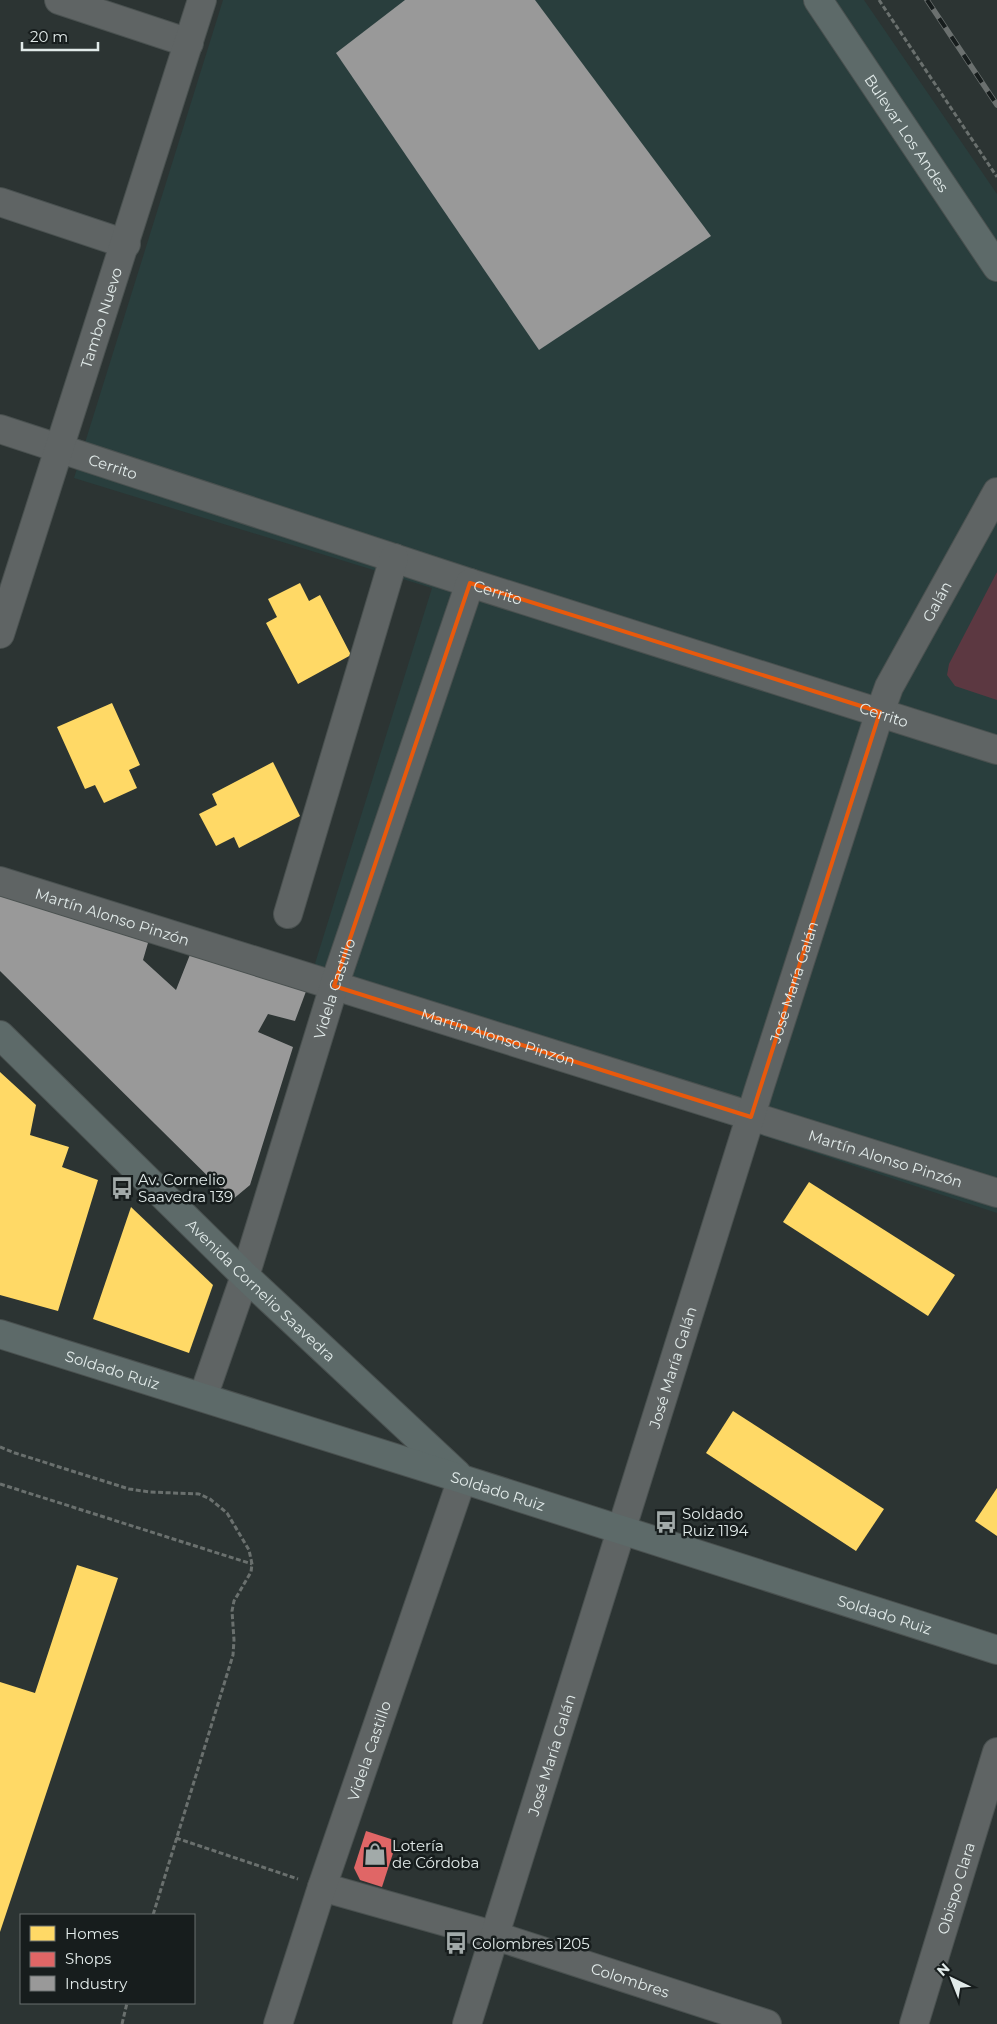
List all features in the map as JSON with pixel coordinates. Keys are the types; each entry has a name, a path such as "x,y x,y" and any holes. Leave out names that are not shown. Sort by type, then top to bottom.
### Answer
{"main road":[{"name":"Bulevar Los Andes","path":"818,0 997,267"},
{"name":"Avenida Cornelio Saavedra","path":"0,1035 245,1276 462,1478"},
{"name":"Soldado Ruiz","path":"0,1334 462,1478 997,1650"}],"street":[{"path":"59,0 189,43"},
{"name":"Tambo Nuevo","path":"0,634 126,244 202,0"},
{"path":"0,202 126,244"},
{"name":"Cerrito","path":"0,429 470,583 997,750"},
{"name":"Galán","path":"880,712 889,686 997,492"},
{"path":"288,914 394,558"},
{"name":"Videla Castillo","path":"203,1398 245,1276 334,986 470,583"},
{"name":"José María Galán","path":"467,2024 880,712"},
{"name":"Martín Alonso Pinzón","path":"0,881 997,1193"},
{"name":"Videla Castillo","path":"278,2024 322,1887 462,1478"},
{"name":"Obispo Clara","path":"914,2024 997,1752"},
{"name":"Colombres","path":"322,1887 496,1936 767,2024"}],"path":[{"path":"879,0 997,176"},
{"path":"0,1447 129,1489 199,1494 210,1499 227,1513 249,1550 252,1564 251,1572 234,1601 232,1611 233,1655 153,1914"},
{"path":"0,1484 252,1564"},
{"path":"176,1838 322,1887"},
{"path":"122,2024 127,2004"}],"highlighted area":[{"path":"470,583 880,712 751,1117 334,986"}],"shaded area":[{"path":"223,0 864,0 997,194 997,1213 308,986 432,588 74,478"},
{"path":"997,572 997,700 955,686 947,675 949,664"}],"building: Homes":[{"path":"300,583 309,601 320,595 351,655 298,684 266,623 277,617 268,599"},
{"path":"112,703 140,765 129,770 137,788 104,803 95,785 85,789 57,727"},
{"path":"273,762 300,816 239,848 234,837 216,846 199,814 217,805 212,794"},
{"path":"0,1072 36,1105 30,1135 69,1147 62,1167 98,1180 58,1311 0,1295"},
{"path":"809,1182 955,1275 928,1316 783,1222"},
{"path":"131,1207 213,1285 189,1353 93,1319"},
{"path":"733,1411 884,1509 856,1551 706,1453"},
{"path":"997,1488 997,1536 975,1521"},
{"path":"77,1565 118,1578 0,1932 0,1682 35,1693"}],"building: Shops":[{"name":"Lotería de Córdoba","path":"366,1831 397,1841 382,1887 360,1880 354,1868"}],"building: Industry":[{"path":"405,0 535,0 711,236 539,350 336,53"},
{"path":"0,890 150,936 143,960 176,990 193,947 308,986 295,1021 268,1014 258,1032 293,1047 250,1185 232,1200 0,971"}],"railway":[{"path":"927,0 997,105"}],"place":[{"name":"Av. Cornelio Saavedra 139","path":"122,1188"},
{"name":"Soldado Ruiz 1194","path":"666,1522"},
{"name":"Lotería de Córdoba","path":"375,1854"},
{"name":"Colombres 1205","path":"456,1943"}]}
